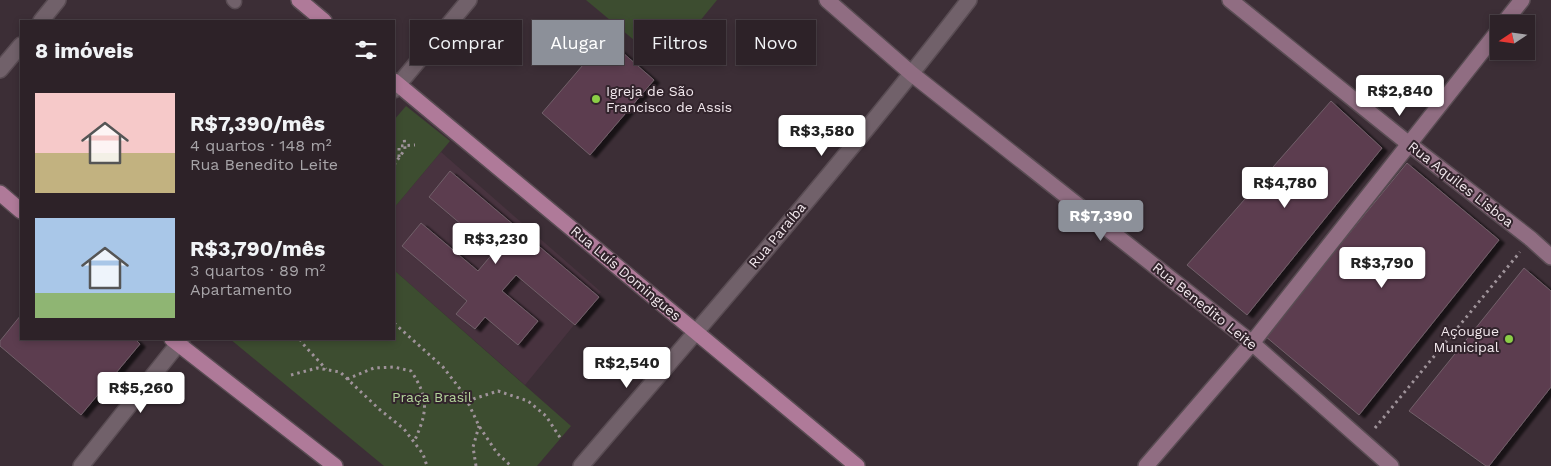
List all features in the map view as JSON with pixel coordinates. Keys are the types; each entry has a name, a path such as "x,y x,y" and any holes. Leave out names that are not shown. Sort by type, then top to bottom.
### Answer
{"main road":[{"path":"299,0 323,20"},
{"name":"Rua Luís Domingues","path":"395,85 858,466"},
{"path":"0,193 20,210"},
{"path":"178,340 335,466"}],"street":[{"path":"41,20 58,0"},
{"path":"395,85 469,0"},
{"name":"Rua Benedito Leite","path":"827,0 912,74 1252,344 1363,442 1385,464"},
{"name":"Rua Paraíba","path":"581,466 912,74 969,0"},
{"name":"Rua Aquiles Lisboa","path":"1230,0 1531,239 1551,257"},
{"path":"1511,15 1522,0"},
{"path":"1146,466 1252,344 1490,41"},
{"path":"0,70 20,45"},
{"path":"81,466 178,340"}],"path":[{"path":"395,164 404,150 404,136"},
{"path":"404,145 415,145"},
{"path":"1363,442 1531,239"},
{"path":"395,324 443,367 464,394 479,426 497,453 511,466"},
{"path":"301,340 327,370"},
{"path":"347,379 374,368 394,367 411,371 419,383 426,401 423,423 414,442"},
{"path":"291,375 316,368 340,372 379,409 404,429 423,454 427,466"},
{"path":"467,401 498,391 528,401 546,416 561,438"},
{"path":"476,466 473,447 479,426"}],"shaded area":[{"path":"441,152 601,292 525,385 395,271 395,207"}],"green space":[{"path":"586,0 717,0 701,20 634,20 634,40 624,32 624,20 610,20"},
{"path":"406,106 450,141 395,207 395,119"},
{"name":"Praça Brasil","path":"395,271 571,426 537,466 384,466 231,340 395,340"}],"building":[{"name":"Igreja de São Francisco de Assis","path":"624,54 634,62 634,65 637,65 654,80 590,155 542,113 583,65 624,65"},
{"path":"1331,101 1382,148 1247,315 1187,265"},
{"path":"1407,163 1499,240 1359,415 1265,336"},
{"path":"450,171 599,297 575,325 516,275 502,291 538,321 518,345 485,317 475,329 456,314 467,301 402,246 421,223 478,271 494,252 429,197"},
{"name":"Açougue Municipal","path":"1524,268 1551,291 1551,387 1489,466 1486,466 1409,411"},
{"path":"20,316 20,340 136,340 140,344 81,415 0,346 0,341"}],"place":[{"name":"Igreja de São Francisco de Assis","path":"596,99"},
{"name":"Açougue Municipal","path":"1509,339"}]}
